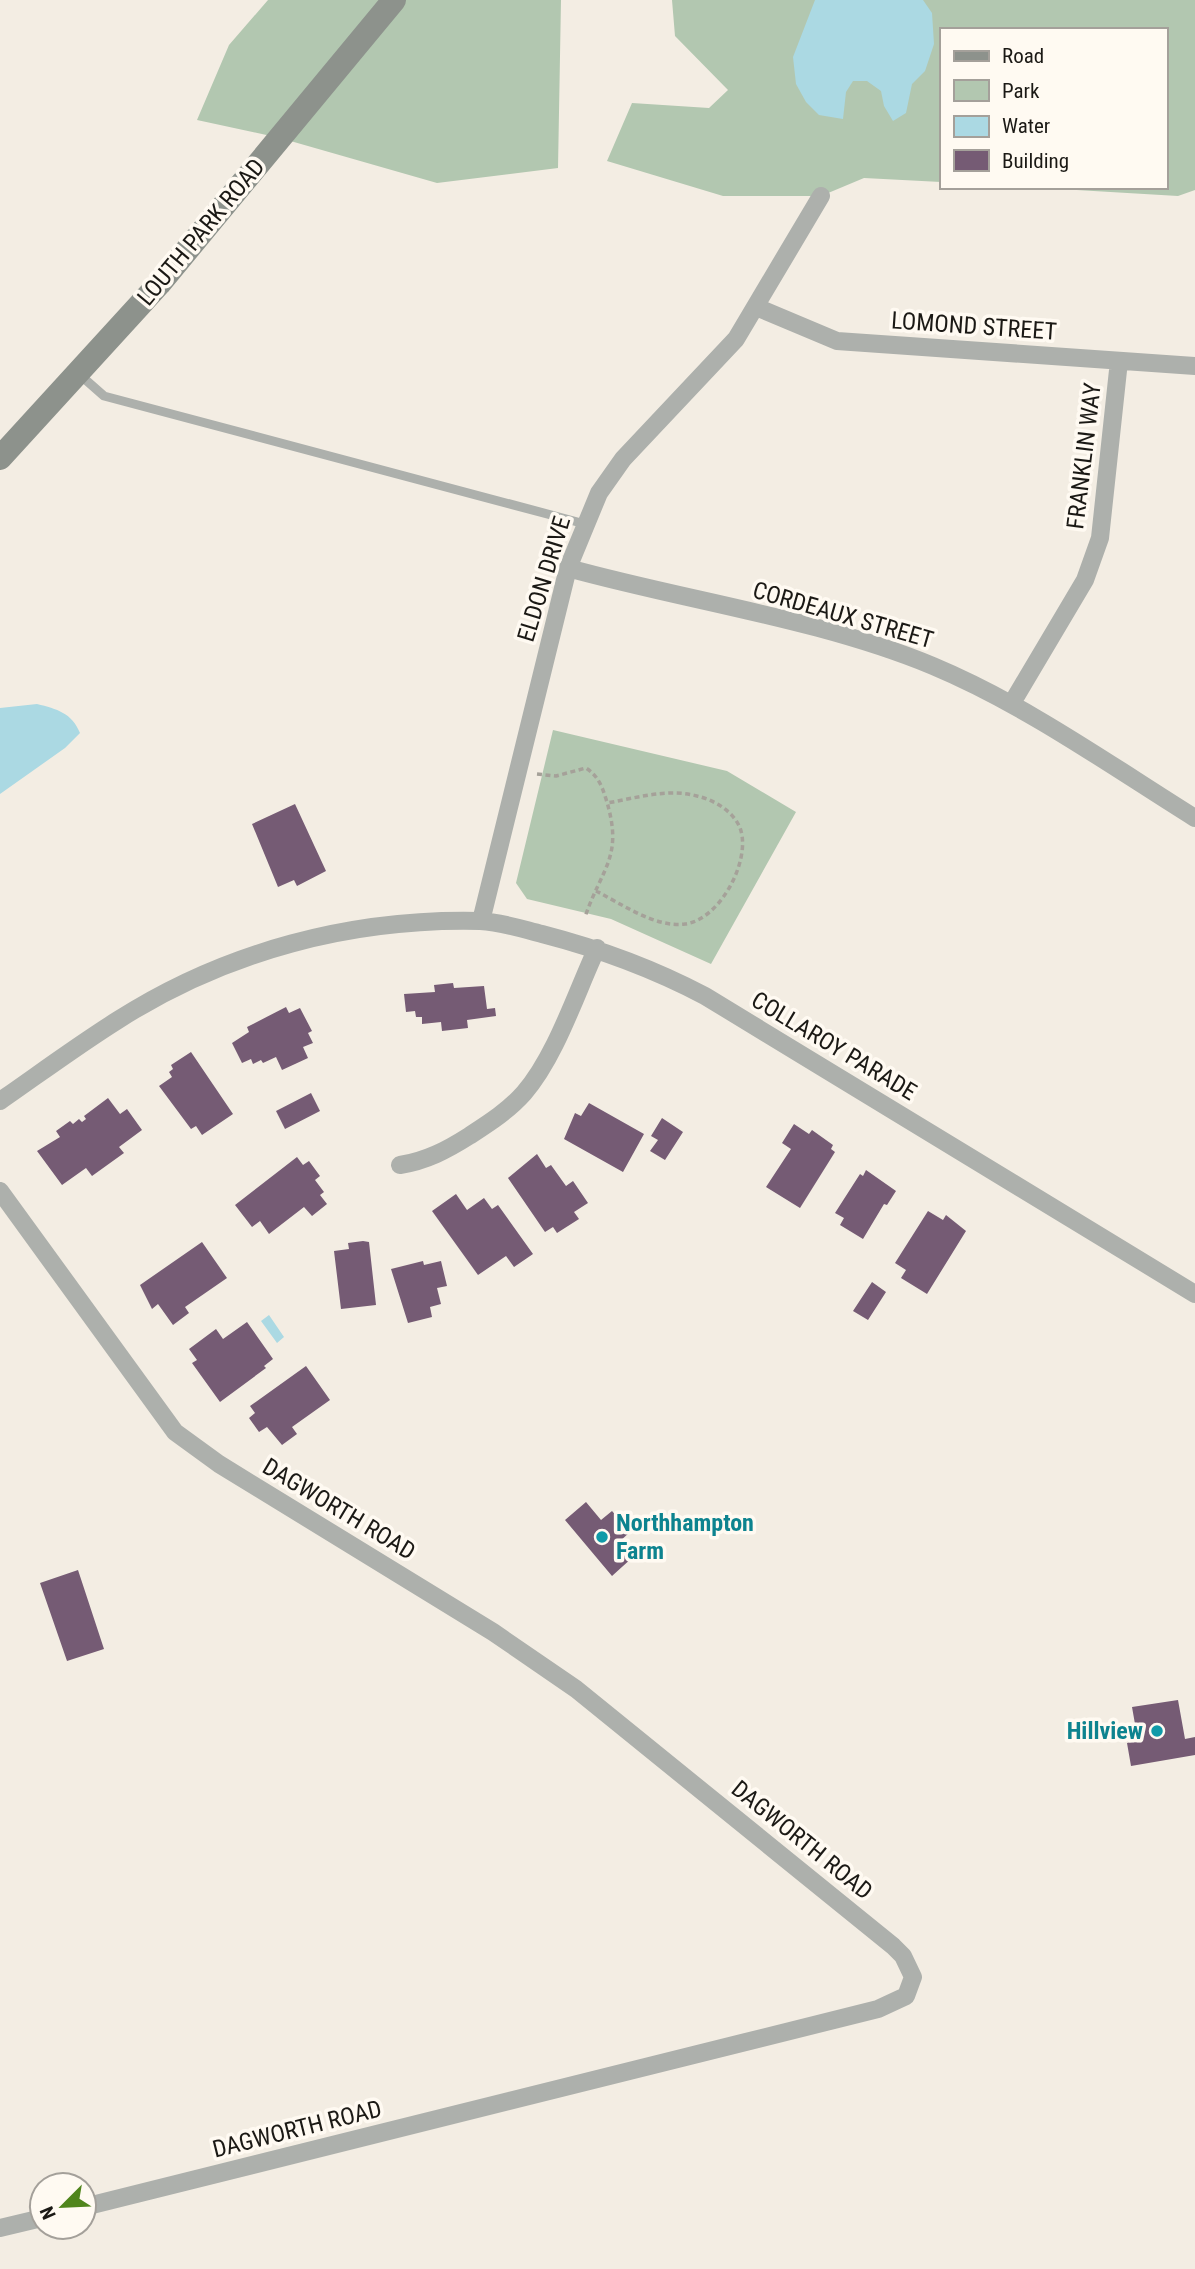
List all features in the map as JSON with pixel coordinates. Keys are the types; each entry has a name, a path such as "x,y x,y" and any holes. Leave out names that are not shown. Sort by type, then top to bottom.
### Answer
{"street":[{"name":"LOUTH PARK ROAD","path":"0,458 159,284 394,0"},
{"name":"ELDON DRIVE","path":"481,921 568,568 584,524 599,493 623,459 736,339 821,196"},
{"name":"LOMOND STREET","path":"756,307 837,341 1195,366"},
{"name":"FRANKLIN WAY","path":"1012,704 1079,589 1097,549 1105,516 1119,361"},
{"name":"CORDEAUX STREET","path":"568,568 869,643 931,665 1012,704 1195,818"},
{"name":"COLLAROY PARADE","path":"0,1101 120,1018 185,983 254,954 327,934 364,928 481,921 597,948 670,978 705,996 1195,1294"},
{"path":"400,1165 424,1160 449,1149 502,1114 526,1091 544,1065 597,948"},
{"name":"DAGWORTH ROAD","path":"0,1191 175,1432 219,1464 493,1632 576,1689 893,1946 910,1967 913,1977 912,1987 906,1996 878,2009 98,2204"},
{"path":"0,2228 28,2221"}],"lane":[{"path":"78,373 104,396 584,524"}],"path":[{"path":"537,774 556,776 586,768 598,779 607,803 612,819 611,860 585,917"},
{"path":"596,891 671,925 694,923 705,916 730,884 743,846 736,819 715,803 698,796 664,794 607,803"}],"green space":[{"path":"268,0 561,0 558,168 437,183 280,138 197,120 229,45"},
{"path":"672,0 1195,0 1195,190 1178,196 1060,189 1167,189 1167,28 940,28 940,182 864,178 821,196 723,196 607,161 632,103 709,108 728,90 675,36"},
{"path":"553,730 727,771 796,812 711,964 611,919 527,899 516,883"}],"water":[{"path":"815,0 923,0 932,13 934,44 925,71 912,84 906,113 893,121 884,106 881,91 867,81 853,81 846,92 843,119 819,115 806,102 796,84 793,57"},
{"path":"37,704 68,716 80,733 65,748 0,794 0,708"},
{"path":"269,1315 284,1337 277,1343 261,1321"}],"building":[{"path":"295,804 326,871 297,886 294,880 278,887 252,824"},
{"path":"453,983 454,988 484,986 487,1009 495,1008 496,1016 467,1020 468,1028 442,1031 441,1022 422,1024 422,1017 416,1017 415,1011 406,1012 404,994 435,992 434,985"},
{"path":"286,1007 289,1013 300,1008 312,1031 308,1033 313,1043 303,1047 308,1058 282,1070 276,1057 263,1063 261,1060 253,1064 251,1059 242,1063 232,1043 249,1032 247,1027"},
{"path":"191,1052 233,1114 202,1135 196,1126 191,1129 159,1086 172,1077 169,1072 173,1069 171,1065"},
{"path":"311,1093 320,1111 285,1129 276,1111"},
{"path":"108,1098 120,1114 127,1109 142,1130 119,1147 124,1153 92,1176 86,1168 62,1185 37,1151 60,1137 56,1131 70,1121 73,1124 79,1119 82,1122 86,1119 84,1116"},
{"path":"589,1103 644,1134 623,1172 564,1139 575,1113 581,1116"},
{"path":"662,1118 683,1132 665,1160 650,1151 658,1140 651,1136"},
{"path":"794,1124 809,1134 812,1130 833,1145 831,1149 835,1152 800,1208 766,1187 791,1149 782,1143"},
{"path":"537,1154 546,1168 551,1165 566,1186 573,1181 588,1203 574,1212 579,1219 557,1233 553,1227 545,1232 508,1178"},
{"path":"297,1157 303,1165 309,1161 320,1176 315,1180 324,1192 320,1195 327,1204 312,1216 304,1207 269,1234 260,1221 252,1227 235,1205"},
{"path":"866,1170 896,1191 887,1205 884,1204 863,1239 840,1225 844,1218 835,1213 860,1174 863,1176"},
{"path":"456,1194 467,1210 484,1198 492,1209 498,1205 533,1254 514,1267 506,1256 478,1275 432,1211"},
{"path":"928,1211 943,1220 946,1215 966,1231 927,1294 901,1278 906,1270 895,1263"},
{"path":"202,1242 227,1278 185,1307 189,1313 173,1325 158,1304 152,1309 140,1285"},
{"path":"369,1242 376,1305 341,1309 334,1251 349,1249 348,1243"},
{"path":"423,1261 424,1265 441,1261 447,1286 437,1288 441,1304 430,1307 432,1317 408,1323 391,1269"},
{"path":"872,1282 886,1292 868,1320 853,1311"},
{"path":"247,1322 273,1359 264,1366 266,1368 220,1402 192,1363 197,1360 189,1349 216,1329 223,1339"},
{"path":"306,1366 330,1400 292,1427 297,1434 282,1445 267,1427 259,1432 249,1418 255,1413 250,1406"},
{"name":"Northhampton Farm","path":"586,1502 601,1520 612,1511 630,1532 619,1542 633,1557 612,1576 565,1520"},
{"path":"78,1570 104,1649 67,1661 40,1583"},
{"name":"Hillview","path":"1178,1700 1185,1739 1195,1737 1195,1755 1131,1766 1127,1743 1132,1742 1129,1725 1135,1724 1132,1707"}],"place":[{"name":"Northhampton Farm","path":"602,1537"},
{"name":"Hillview","path":"1157,1731"}]}
